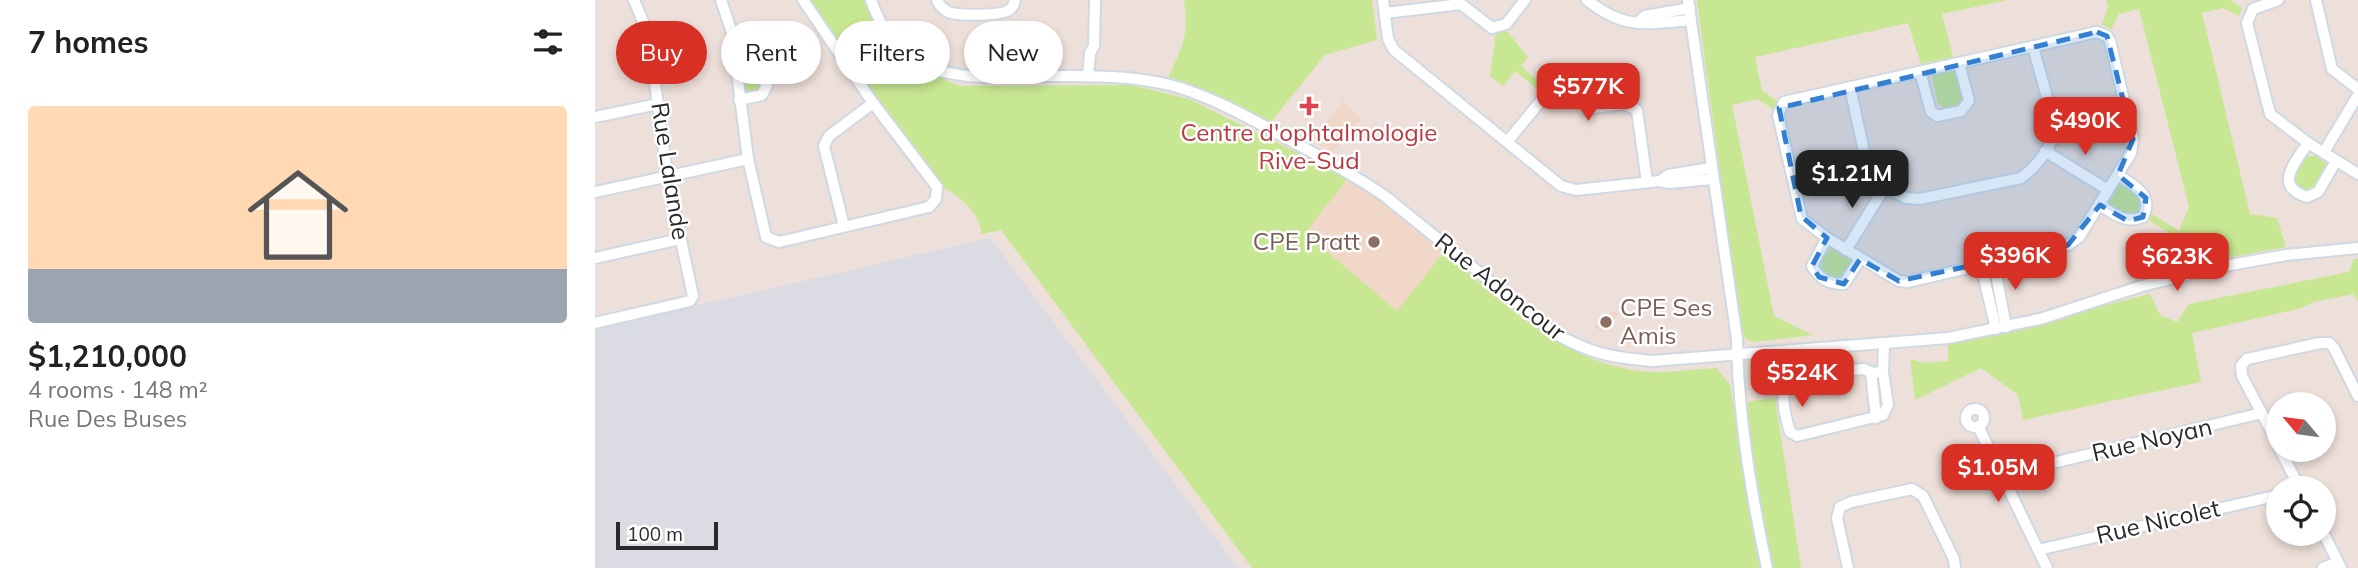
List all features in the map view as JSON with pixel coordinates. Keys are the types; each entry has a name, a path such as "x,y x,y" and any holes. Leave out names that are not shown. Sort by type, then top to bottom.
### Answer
{"street":[{"name":"Rue Lalande","path":"595,323 690,301 693,296 667,175 649,36 634,0"},
{"path":"721,0 728,21"},
{"path":"737,84 748,159 766,237 779,242 929,206 936,199 937,187 873,103 803,0"},
{"name":"Rue Adoncour","path":"871,0 878,21 891,39 905,53 944,73 967,78 1092,76 1143,79 1192,92 1254,120 1359,178 1554,333 1585,350 1618,358 1652,361 1948,338 2001,328 2201,271 2286,255 2358,248"},
{"path":"937,0 948,12 960,15 1007,12 1015,0"},
{"path":"1092,76 1090,53 1094,46 1095,0"},
{"path":"1383,0 1388,40 1394,50 1566,189 1660,181 1668,174 1712,174"},
{"path":"1385,13 1461,4 1492,28 1506,24 1525,0"},
{"path":"1587,0 1621,22 1638,22 1645,16 1690,9 1737,340 1751,478 1767,568"},
{"path":"2278,0 2253,9 2247,23 2265,104 2270,114 2308,143 2358,174"},
{"path":"2316,0 2332,69 2358,89"},
{"path":"2097,32 2107,36 2133,139 2131,153 2079,237 2068,245 1908,282 1891,278 1807,225 1801,216 1777,115 1784,102 1959,63 2097,32"},
{"path":"1850,88 1866,167 1869,174 1885,187 1913,200 2021,178 2045,151 2053,134 2033,46"},
{"path":"1920,72 1931,112 1937,116 1961,111 1969,101 1959,63"},
{"path":"739,100 762,95 766,84"},
{"path":"1507,142 1549,91 1563,85 1592,107 1624,104 1637,110 1647,182"},
{"path":"2324,152 2358,95"},
{"path":"844,226 824,146 829,136 873,103"},
{"path":"595,117 658,104"},
{"path":"2308,143 2290,172 2288,181 2299,195 2307,197 2318,192 2336,161"},
{"path":"2045,151 2108,190"},
{"path":"595,192 748,159"},
{"path":"2100,205 2120,219 2128,221 2143,217 2146,198 2140,190 2118,175"},
{"path":"1846,250 1885,187"},
{"path":"1827,238 1812,266 1819,277 1832,284 1844,284 1860,259"},
{"path":"595,258 681,239"},
{"path":"1994,263 2001,328"},
{"path":"1981,265 2001,328"},
{"path":"2266,421 2242,376 2241,366 2249,358 2329,343 2357,390"},
{"path":"1883,372 1790,377 1783,389 1791,434 1797,436 1883,415 1887,408 1883,372 1884,344"},
{"path":"1858,345 1876,418"},
{"name":"Rue Noyan","path":"2002,475 2262,413"},
{"path":"1978,426 2047,568"},
{"path":"1848,568 1837,518 1840,507 1847,503 1912,489 1923,496 1954,559 1955,568"},
{"name":"Rue Nicolet","path":"2038,550 2266,498"},
{"path":"2323,568 2339,565 2330,546"}],"highlighted area":[{"path":"2097,32 2107,36 2133,139 2118,175 2146,198 2143,217 2128,221 2100,205 2068,245 1899,281 1860,259 1844,284 1819,277 1812,266 1827,238 1801,216 1779,108"}],"shaded area":[{"path":"1343,101 1362,118 1333,152 1311,141"},
{"name":"CPE Pratt","path":"1348,178 1374,193 1444,252 1397,311 1304,233"},
{"path":"990,238 1238,568 595,568 595,329"},
{"name":"CPE Ses Amis","path":"1613,310 1618,314 1603,333 1594,327"}],"green space":[{"path":"806,0 868,0 877,21 835,21 835,41"},
{"path":"1184,0 1372,0 1377,40 1325,55 1271,122 1197,87 1168,78 1183,40 1186,22"},
{"path":"1697,0 2007,0 1942,14 1953,57 1921,64 1908,23 1755,57 1762,91 1779,102 1774,110 1758,99 1732,105 1774,316 1813,335 1755,342 1746,339 1741,331"},
{"path":"2106,0 2230,0 2242,8 2239,16 2223,8 2202,13 2250,214 2277,218 2286,247 2182,266 2173,235 2145,218 2149,212 2179,231 2189,207 2139,9 2119,14 2111,29 2102,25 2108,7"},
{"path":"1506,30 1528,57 1521,66 1545,88 1542,93 1515,71 1503,86 1490,76 1496,32"},
{"path":"1955,67 1965,99 1960,107 1947,110 1938,104 1932,75 1934,72"},
{"path":"950,82 959,86 1131,85 1189,99 1348,178 1305,233 1397,311 1444,252 1534,326 1584,355 1611,365 1649,372 1716,368 1730,385 1733,404 1775,398 1801,568 1252,568 1001,230 982,234 977,218 967,205 939,186 866,84 950,84"},
{"path":"737,84 767,85 762,95 739,100"},
{"path":"2308,156 2316,156 2325,162 2328,168 2317,188 2306,192 2298,189 2295,176"},
{"path":"2123,182 2143,197 2141,210 2132,214 2123,213 2114,209 2108,201 2118,183"},
{"path":"1834,247 1849,254 1853,260 1844,276 1837,280 1824,274 1821,268 1824,258"},
{"path":"2354,259 2358,259 2358,302 2353,294 2192,333 2201,382 2023,420 2018,395 1981,368 1915,400 1910,359 1925,363 1948,361 1948,345 2150,294 2160,315 2177,322 2189,304 2349,272"}],"place":[{"name":"Centre d'ophtalmologie Rive-Sud","path":"1309,106"},
{"name":"CPE Pratt","path":"1374,242"},
{"name":"CPE Ses Amis","path":"1606,322"}]}
